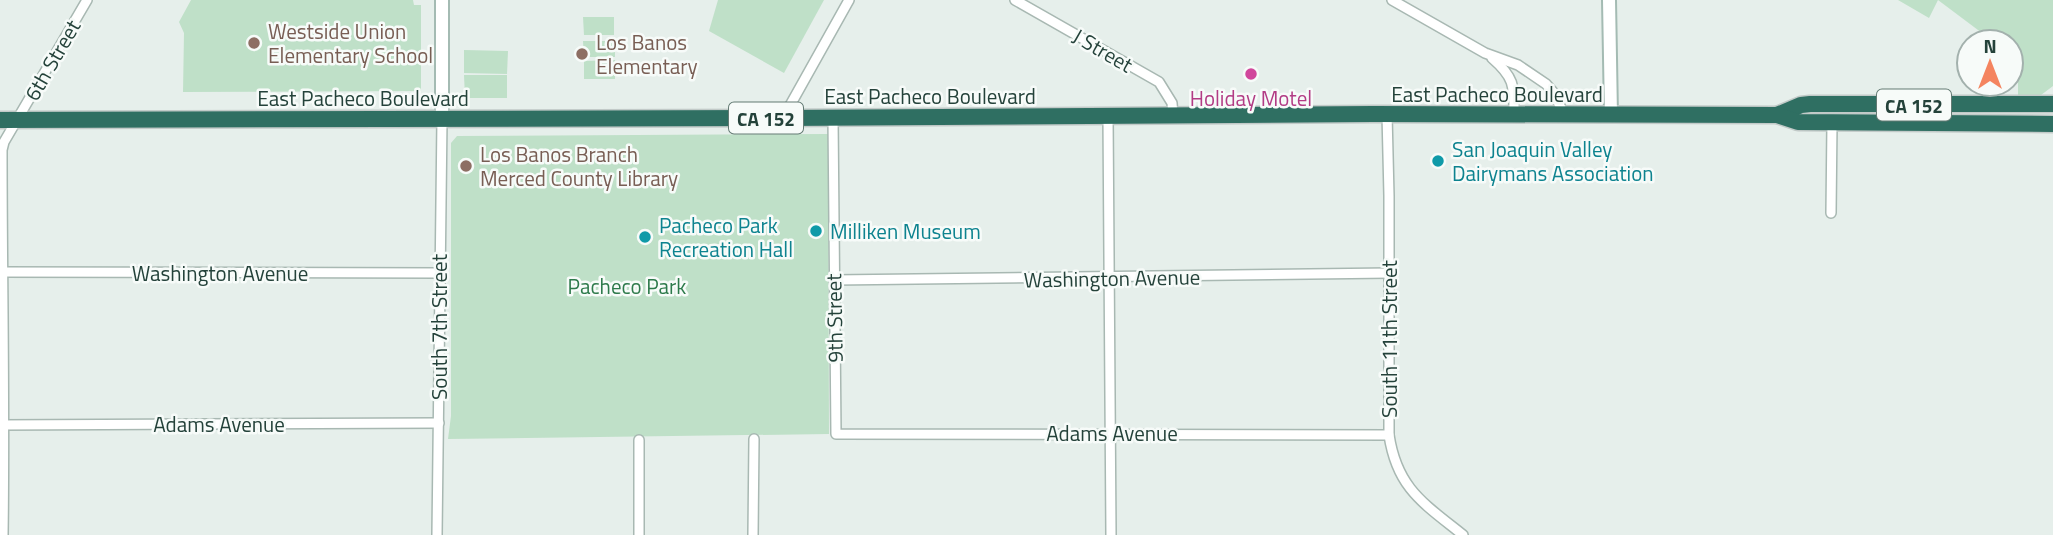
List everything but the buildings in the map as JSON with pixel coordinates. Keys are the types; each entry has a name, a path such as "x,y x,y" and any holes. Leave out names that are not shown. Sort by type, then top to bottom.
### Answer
{"highway":[{"name":"East Pacheco Boulevard","path":"1777,115 1801,105 2053,104"},
{"path":"1832,123 1839,116 1849,113 1891,112 1909,105"},
{"name":"East Pacheco Boulevard","path":"8,120 1387,114 1777,115 1798,122 2053,124"}],"street":[{"name":"6th Street","path":"3,535 2,150 8,120 87,0"},
{"path":"442,0 442,119"},
{"path":"783,118 849,0"},
{"name":"J Street","path":"1015,0 1159,82 1172,103 1173,115"},
{"path":"1392,0 1485,53 1518,65 1546,84 1565,115"},
{"path":"1609,0 1611,115"},
{"path":"1485,53 1506,71 1511,80 1514,115"},
{"name":"South 11th Street","path":"1387,114 1389,435 1392,453 1397,470 1408,488 1462,535"},
{"path":"1108,116 1111,535"},
{"name":"9th Street","path":"833,118 836,434"},
{"name":"South 7th Street","path":"437,535 442,119"},
{"path":"1831,213 1832,123"},
{"name":"Washington Avenue","path":"1,272 440,273"},
{"name":"Washington Avenue","path":"834,280 1390,274"},
{"name":"Adams Avenue","path":"2,425 439,423"},
{"name":"Adams Avenue","path":"836,434 1389,435"},
{"path":"753,535 754,439"},
{"path":"639,440 639,535"}],"green space":[{"name":"Westside Union Elementary School","path":"191,0 413,0 414,5 421,5 421,91 183,92 184,33 179,22"},
{"path":"718,0 824,0 784,73 709,31"},
{"path":"1898,0 1938,0 1929,18"},
{"path":"1938,0 2053,0 2053,86 2041,95 2025,96 2025,28 1975,28"},
{"path":"583,17 614,17 614,35 584,35"},
{"path":"583,41 615,41 615,57 584,57"},
{"path":"464,50 508,51 507,74 464,73"},
{"path":"615,60 615,79 584,79 584,61"},
{"path":"464,75 507,75 507,98 465,98"},
{"name":"Pacheco Park","path":"828,134 829,434 448,439 451,416 451,143 457,136"}],"place":[{"name":"Westside Union Elementary School","path":"254,43"},
{"name":"Los Banos Elementary","path":"582,54"},
{"name":"Holiday Motel","path":"1251,74"},
{"name":"San Joaquin Valley Dairymans Association","path":"1438,161"},
{"name":"Los Banos Branch Merced County Library","path":"466,166"},
{"name":"Milliken Museum","path":"816,231"},
{"name":"Pacheco Park Recreation Hall","path":"645,237"}]}
